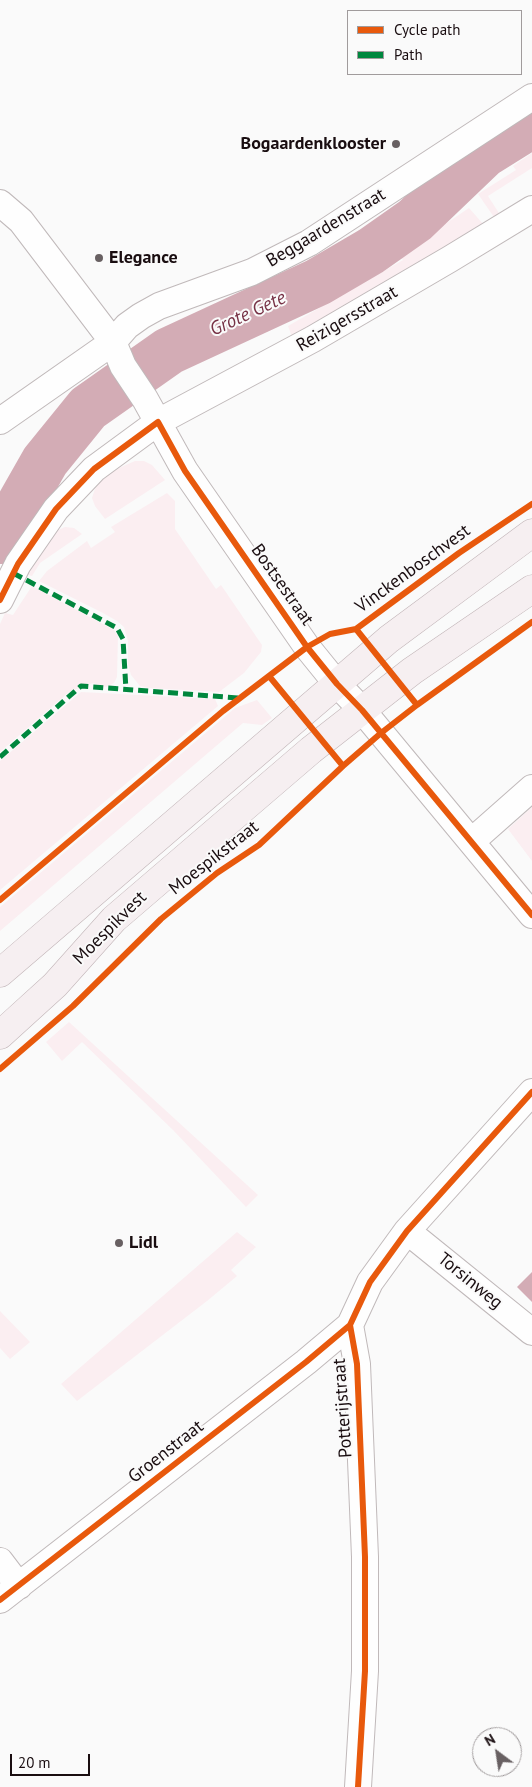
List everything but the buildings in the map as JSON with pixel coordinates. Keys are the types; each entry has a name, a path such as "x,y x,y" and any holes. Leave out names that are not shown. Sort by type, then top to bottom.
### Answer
{"main road":[{"path":"337,684 389,639 532,533"},
{"path":"362,710 412,671 532,589"},
{"name":"Moespikvest","path":"0,973 337,684"},
{"name":"Moespikvest","path":"0,1035 55,985 114,919 362,710"}],"street":[{"name":"Beggaardenstraat","path":"0,421 113,342 127,326 141,316 159,306 252,272 309,243 532,97"},
{"name":"Bostsestraat","path":"0,202 21,221 113,342 130,376 186,471 307,647 472,841 532,915"},
{"name":"Reizigersstraat","path":"0,600 18,564 56,509 94,469 158,422 313,339 532,210"},
{"path":"472,841 532,788"},
{"path":"350,1326 370,1282 407,1231 532,1092"},
{"name":"Torsinweg","path":"407,1231 532,1332"},
{"name":"Groenstraat","path":"0,1562 9,1593 350,1326"},
{"name":"Potterijstraat","path":"350,1326 357,1364 365,1557 365,1671 358,1787"}],"shaded area":[{"path":"532,153 532,168 488,196 504,221 498,223 478,194 516,170 513,166"},
{"path":"469,208 484,225 292,337 288,326 403,260 399,255"},
{"path":"135,461 144,461 152,465 165,480 105,519 95,506 92,498 95,489 102,479 119,468"},
{"path":"167,493 175,501 175,529 216,589 221,585 262,645 261,652 244,673 219,692 140,686 131,675 128,664 128,641 124,627 103,613 39,581 47,571 87,541 91,548 115,532 111,527"},
{"path":"65,527 74,528 82,534 40,563 32,576 28,575 29,567 56,531"},
{"path":"32,586 114,630 118,636 117,677 114,683 106,687 93,683 69,692 0,752 0,624 5,613 13,615"},
{"path":"81,692 215,699 218,706 0,890 0,761"},
{"path":"257,700 272,718 262,725 243,723 0,931 0,907 235,708"},
{"path":"532,807 532,861 508,829"},
{"path":"69,1022 258,1195 246,1207 173,1130 82,1042 62,1061 46,1042"},
{"path":"237,1232 256,1247 231,1270 237,1276 77,1401 61,1384"},
{"path":"532,1272 532,1302 517,1287"},
{"path":"0,1311 30,1342 10,1359 0,1348"}],"waterway":[{"name":"Grote Gete","path":"0,540 45,461 88,408 169,351 318,282 371,251 415,220 484,154 532,124"}],"marked path":[{"path":"13,573 117,628 123,639 126,690"},
{"path":"0,757 81,686 239,698"}],"cycle path":[{"path":"0,600 18,564 56,509 94,469 158,422 185,471 307,647 337,684 362,710 532,915"},
{"name":"Vinckenboschvest","path":"0,900 223,711 307,647 330,634 356,629 459,553 532,504"},
{"name":"Moespikstraat","path":"0,1069 73,1006 161,919 217,873 259,845 381,733 532,622"},
{"path":"356,629 417,705"},
{"path":"269,676 343,766"},
{"path":"358,1787 365,1671 365,1557 357,1364 350,1325 370,1282 407,1231 532,1092"},
{"path":"0,1600 306,1362 350,1325"}],"place":[{"name":"Bogaardenklooster","path":"396,144"},
{"name":"Elegance","path":"99,258"},
{"name":"Lidl","path":"119,1243"}]}
